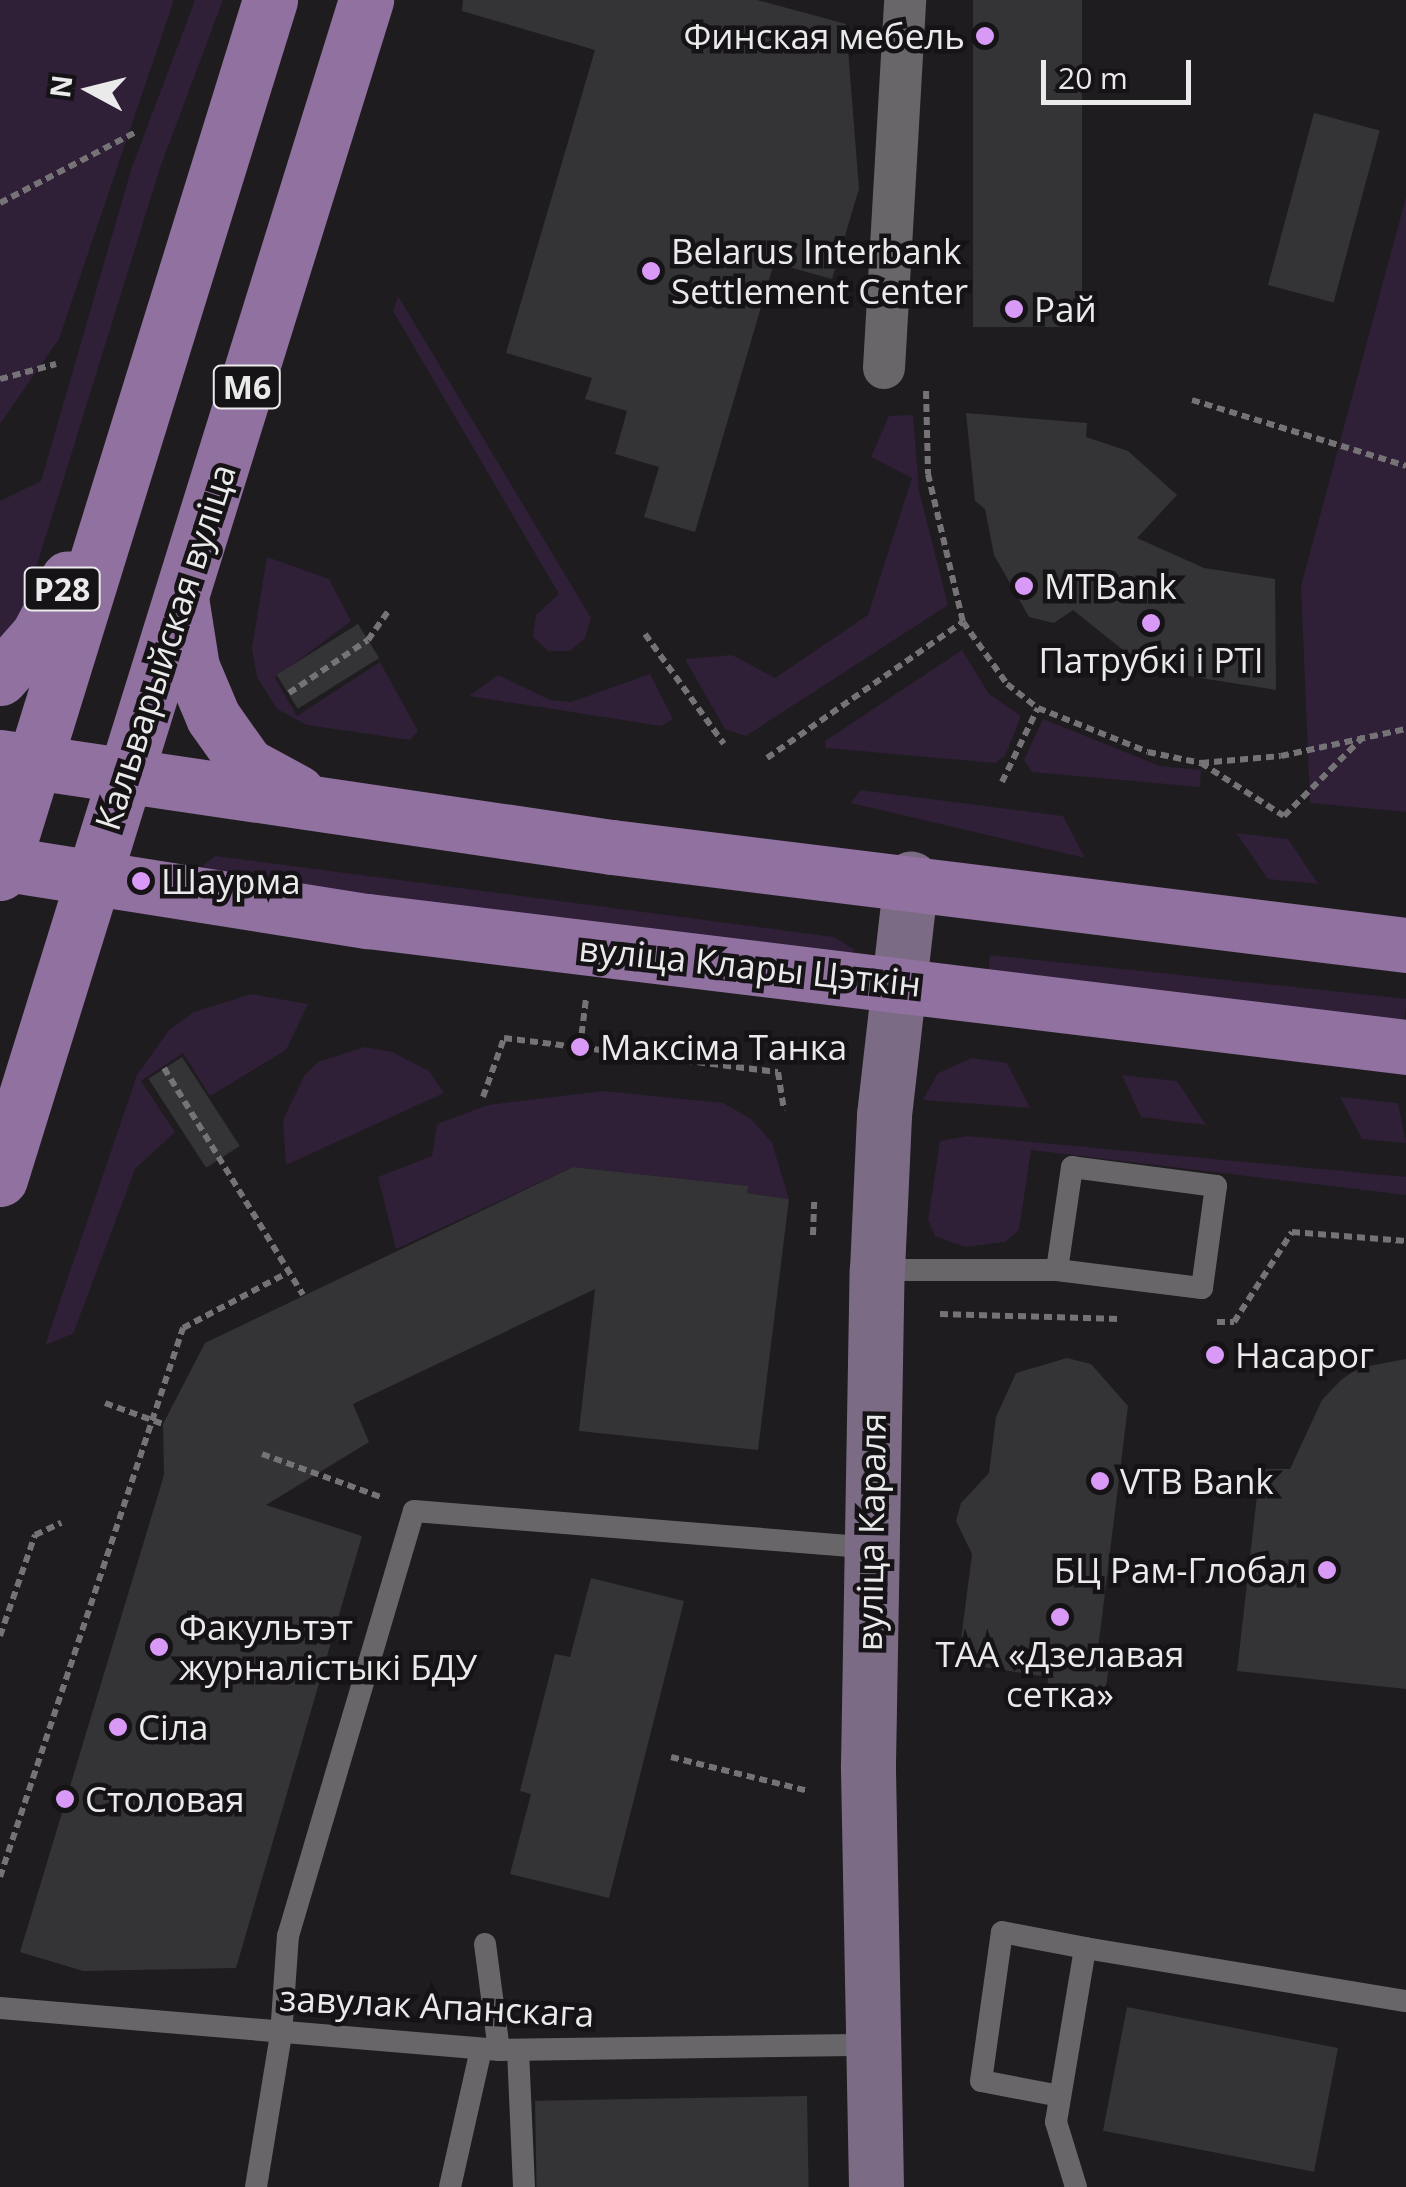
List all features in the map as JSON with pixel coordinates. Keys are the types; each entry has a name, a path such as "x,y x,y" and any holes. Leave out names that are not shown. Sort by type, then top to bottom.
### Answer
{"main road":[{"name":"М6","path":"1,866 17,758 116,493 270,0"},
{"name":"Кальварыйская вуліца","path":"0,1180 94,878 122,772 182,599 366,0"},
{"name":"Р28","path":"0,678 38,634 116,493"},
{"path":"182,599 192,668 213,717 247,764 313,801"},
{"path":"17,758 612,847 911,879 1406,945"},
{"name":"вуліца Клары Цэткін","path":"1,866 387,924 902,982 1406,1047"}],"street":[{"path":"884,368 905,0"},
{"name":"вуліца Караля","path":"876,2187 870,1548 877,1270 884,1115 911,879"}],"lane":[{"path":"877,1270 1057,1270 1202,1288 1216,1186 1072,1166 1057,1270"},
{"path":"256,2187 281,2035 288,1936 414,1511 870,1548"},
{"path":"1060,2096 981,2081 1002,1932 1406,2002"},
{"path":"486,1944 499,2050 524,2187"},
{"path":"1076,2187 1056,2122 1085,1948"},
{"name":"завулак Апанскага","path":"0,2008 281,2035 499,2050 872,2045"},
{"path":"450,2187 499,2050"}],"path":[{"path":"0,203 136,132"},
{"path":"0,379 56,364"},
{"path":"926,380 928,474 963,622 1008,684 1038,708 1148,752 1201,763 1281,756 1368,732 1406,728"},
{"path":"1192,400 1406,466"},
{"path":"288,693 368,640 389,610"},
{"path":"767,758 963,622"},
{"path":"646,634 724,744"},
{"path":"1002,782 1038,708"},
{"path":"1201,763 1284,816 1368,732"},
{"path":"483,1097 504,1038 778,1072 784,1111"},
{"path":"164,1068 303,1294"},
{"path":"813,1234 814,1202"},
{"path":"0,1878 183,1328 287,1273"},
{"path":"105,1403 164,1424"},
{"path":"262,1454 414,1511"},
{"path":"0,1636 35,1535 62,1523"},
{"path":"670,1757 808,1791"}],"shaded area":[{"path":"0,0 174,0 59,339 0,424"},
{"path":"195,0 223,0 160,168 15,631 0,649 0,501 41,481 131,170"},
{"path":"1406,197 1406,812 1310,803 1301,586"},
{"path":"398,296 591,618 585,638 570,651 548,651 533,637 536,615 559,594 393,311"},
{"path":"913,415 919,491 948,605 746,736 725,729 685,659 732,655 775,678 868,615 912,478 871,457 889,416"},
{"path":"267,557 329,579 351,621 275,678 297,716 380,662 418,731 410,740 307,725 277,709 257,677 252,648"},
{"path":"962,650 989,694 1021,716 1005,756 995,763 826,748 825,741"},
{"path":"650,674 673,719 661,726 469,696 498,675 550,700 571,702"},
{"path":"1043,719 1160,766 1201,770 1200,787 1032,772 1024,760"},
{"path":"860,790 1063,816 1085,858 851,803"},
{"path":"1236,833 1288,839 1318,884 1268,879"},
{"path":"215,856 834,937 855,950 845,958 208,874 203,865"},
{"path":"990,955 1406,999 1405,1020 988,976"},
{"path":"251,994 308,1004 286,1050 210,1096 183,1053 141,1081 175,1132 135,1169 73,1334 45,1345 137,1075 169,1030 194,1012"},
{"path":"364,1047 392,1052 429,1071 444,1093 286,1165 283,1120 304,1076 318,1062"},
{"path":"972,1058 1007,1063 1030,1108 923,1100 938,1073"},
{"path":"1122,1075 1177,1081 1206,1125 1141,1117"},
{"path":"603,1091 723,1103 751,1119 772,1143 789,1199 747,1193 747,1186 573,1167 396,1249 378,1177 432,1156 437,1124 488,1105"},
{"path":"1340,1097 1398,1103 1406,1143 1362,1139"},
{"path":"968,1136 1406,1177 1406,1195 1031,1150 1019,1230 1005,1242 965,1247 935,1236 928,1220 940,1141"}],"building":[{"name":"Belarus Interbank Settlement Center","path":"463,0 757,0 846,24 859,189 832,279 774,263 695,532 644,517 659,467 615,454 627,411 585,399 592,378 506,353 595,50 462,11"},
{"path":"973,0 1082,0 1082,327 973,327"},
{"path":"1314,113 1380,131 1334,303 1268,285"},
{"path":"966,413 1087,423 1086,437 1128,451 1177,495 1137,538 1204,568 1275,579 1276,690 1169,673 1123,650 1073,610 1054,623 1029,617 994,555 985,509 975,501"},
{"path":"358,624 379,658 298,709 277,675"},
{"path":"182,1057 240,1146 206,1168 148,1079"},
{"name":"Факультэт журналістыкі БДУ","path":"573,1167 748,1186 747,1193 789,1199 758,1450 579,1431 595,1289 353,1404 369,1442 266,1505 362,1536 236,1968 83,1971 20,1952 164,1475 163,1424 205,1343"},
{"path":"1067,1358 1091,1364 1128,1406 1098,1649 1111,1651 1105,1694 1047,1691 1048,1677 958,1663 972,1554 956,1521 961,1503 989,1473 996,1417 1016,1373"},
{"name":"БЦ Рам-Глобал","path":"1406,1359 1406,1689 1237,1671 1260,1469 1290,1469 1322,1400 1341,1380 1358,1368"},
{"path":"591,1578 684,1601 609,1898 510,1874 531,1794 520,1791 555,1654 570,1657"},
{"path":"1127,2007 1338,2048 1314,2172 1103,2131"},
{"path":"807,2096 809,2187 537,2187 535,2101"}],"place":[{"name":"Финская мебель","path":"985,36"},
{"name":"Belarus Interbank Settlement Center","path":"651,271"},
{"name":"Рай","path":"1014,309"},
{"name":"MTBank","path":"1024,586"},
{"name":"Патрубкі і РТІ","path":"1151,623"},
{"name":"Шаурма","path":"141,881"},
{"name":"Максіма Танка","path":"580,1047"},
{"name":"Насарог","path":"1215,1355"},
{"name":"VTB Bank","path":"1100,1481"},
{"name":"БЦ Рам-Глобал","path":"1327,1570"},
{"name":"ТАА «Дзелавая сетка»","path":"1060,1617"},
{"name":"Факультэт журналістыкі БДУ","path":"159,1647"},
{"name":"Сіла","path":"118,1727"},
{"name":"Столовая","path":"65,1799"}]}
